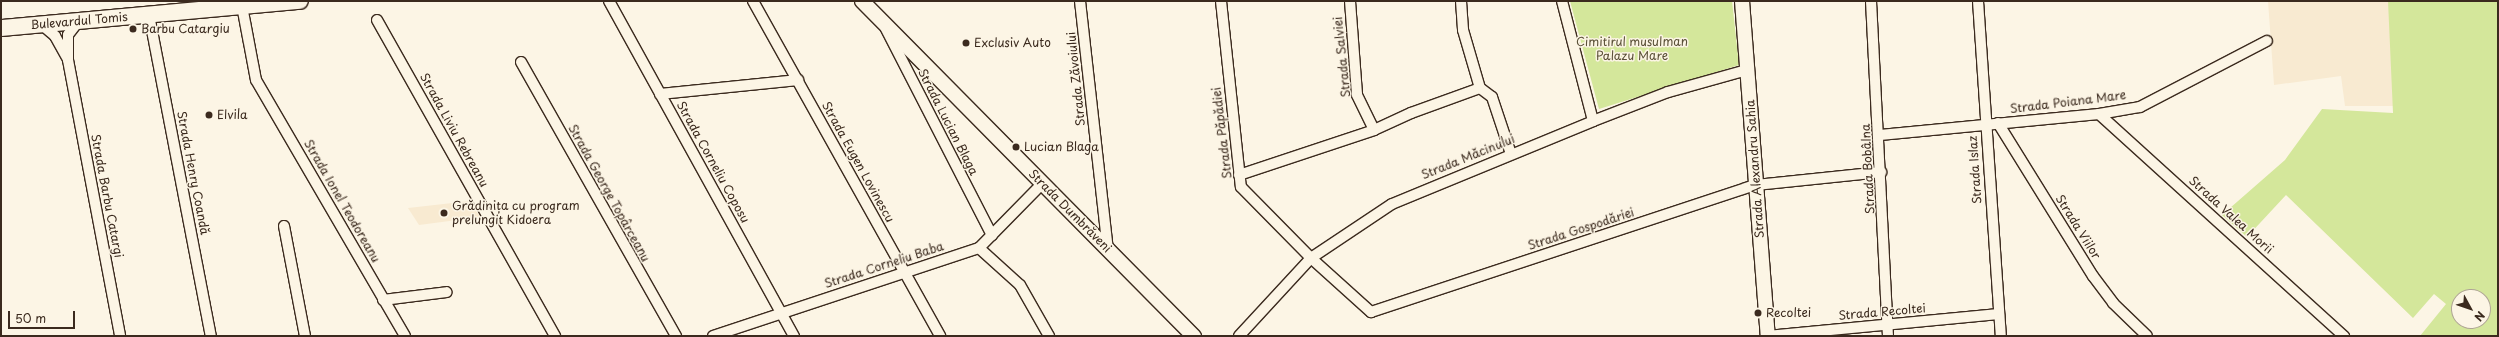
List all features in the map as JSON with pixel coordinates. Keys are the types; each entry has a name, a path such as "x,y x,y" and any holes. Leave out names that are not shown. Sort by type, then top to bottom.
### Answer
{"main road":[{"name":"Bulevardul Tomis","path":"1,19 205,1"},
{"name":"Bulevardul Tomis","path":"1,28 300,1"}],"street":[{"name":"Strada Corneliu Coposu","path":"609,1 794,336"},
{"name":"Strada Eugen Lovinescu","path":"753,1 940,336"},
{"name":"Strada Dumbrăveni","path":"862,1 1194,336"},
{"name":"Strada Zăvoiului","path":"1080,1 1108,250"},
{"name":"Strada Păpădiei","path":"1221,1 1241,187 1311,258"},
{"name":"Strada Salviei","path":"1350,1 1357,96 1374,130"},
{"path":"1461,1 1463,30 1480,88 1492,98 1511,154"},
{"path":"1562,1 1593,120"},
{"name":"Strada Alexandru Sahia","path":"1742,1 1767,336"},
{"name":"Strada Bobâlna","path":"1871,1 1880,134 1888,336"},
{"name":"Strada Islaz","path":"1978,1 1985,125 2001,336"},
{"name":"Strada Ionel Teodoreanu","path":"242,6 256,80 404,336"},
{"name":"Strada Henry Coandă","path":"149,15 211,336"},
{"name":"Strada Liviu Rebreanu","path":"377,20 555,336"},
{"name":"Strada Lucian Blaga","path":"881,20 992,235"},
{"name":"Strada Barbu Catargi","path":"78,22 68,35 68,60 120,336"},
{"name":"Strada Barbu Catargi","path":"42,25 56,36 68,60"},
{"name":"Strada Poiana Mare","path":"1880,134 2099,114 2140,107 2267,41"},
{"name":"Strada George Topârceanu","path":"521,62 676,336"},
{"name":"Strada Măcinului","path":"1239,336 1311,258 1392,204 1593,120 1668,92 1747,70"},
{"path":"660,94 798,80"},
{"path":"1239,175 1374,130 1411,113 1480,88"},
{"name":"Strada Valea Morii","path":"2099,114 2344,336"},
{"name":"Strada Viilor","path":"1998,123 2093,276 2113,303 2146,336"},
{"name":"Strada Gospodăriei","path":"1311,258 1371,312 1756,185 1881,172"},
{"name":"Strada Corneliu Baba","path":"713,336 979,248 1042,184"},
{"path":"284,226 305,336"},
{"path":"979,248 1020,284 1049,336"},
{"path":"383,300 447,292"},
{"name":"Strada Recoltei","path":"1767,336 1999,314"}],"shaded area":[{"path":"2268,1 2391,1 2398,106 2345,106 2341,76 2274,85"},
{"name":"Grădinița cu program prelungit Kidoera","path":"470,201 480,217 419,225 408,208"}],"green space":[{"name":"Cimitirul musulman Palazu Mare","path":"1570,1 1732,1 1739,65 1599,109"},
{"path":"2388,1 2498,1 2498,336 2420,336 2446,304 2434,294 2413,318 2286,195 2247,237 2222,215 2285,160 2322,109 2393,113"}],"place":[{"name":"Barbu Catargiu","path":"133,29"},
{"name":"Exclusiv Auto","path":"966,43"},
{"name":"Elvila","path":"209,115"},
{"name":"Lucian Blaga","path":"1016,147"},
{"name":"Grădinița cu program prelungit Kidoera","path":"444,213"},
{"name":"Recoltei","path":"1758,313"}]}
